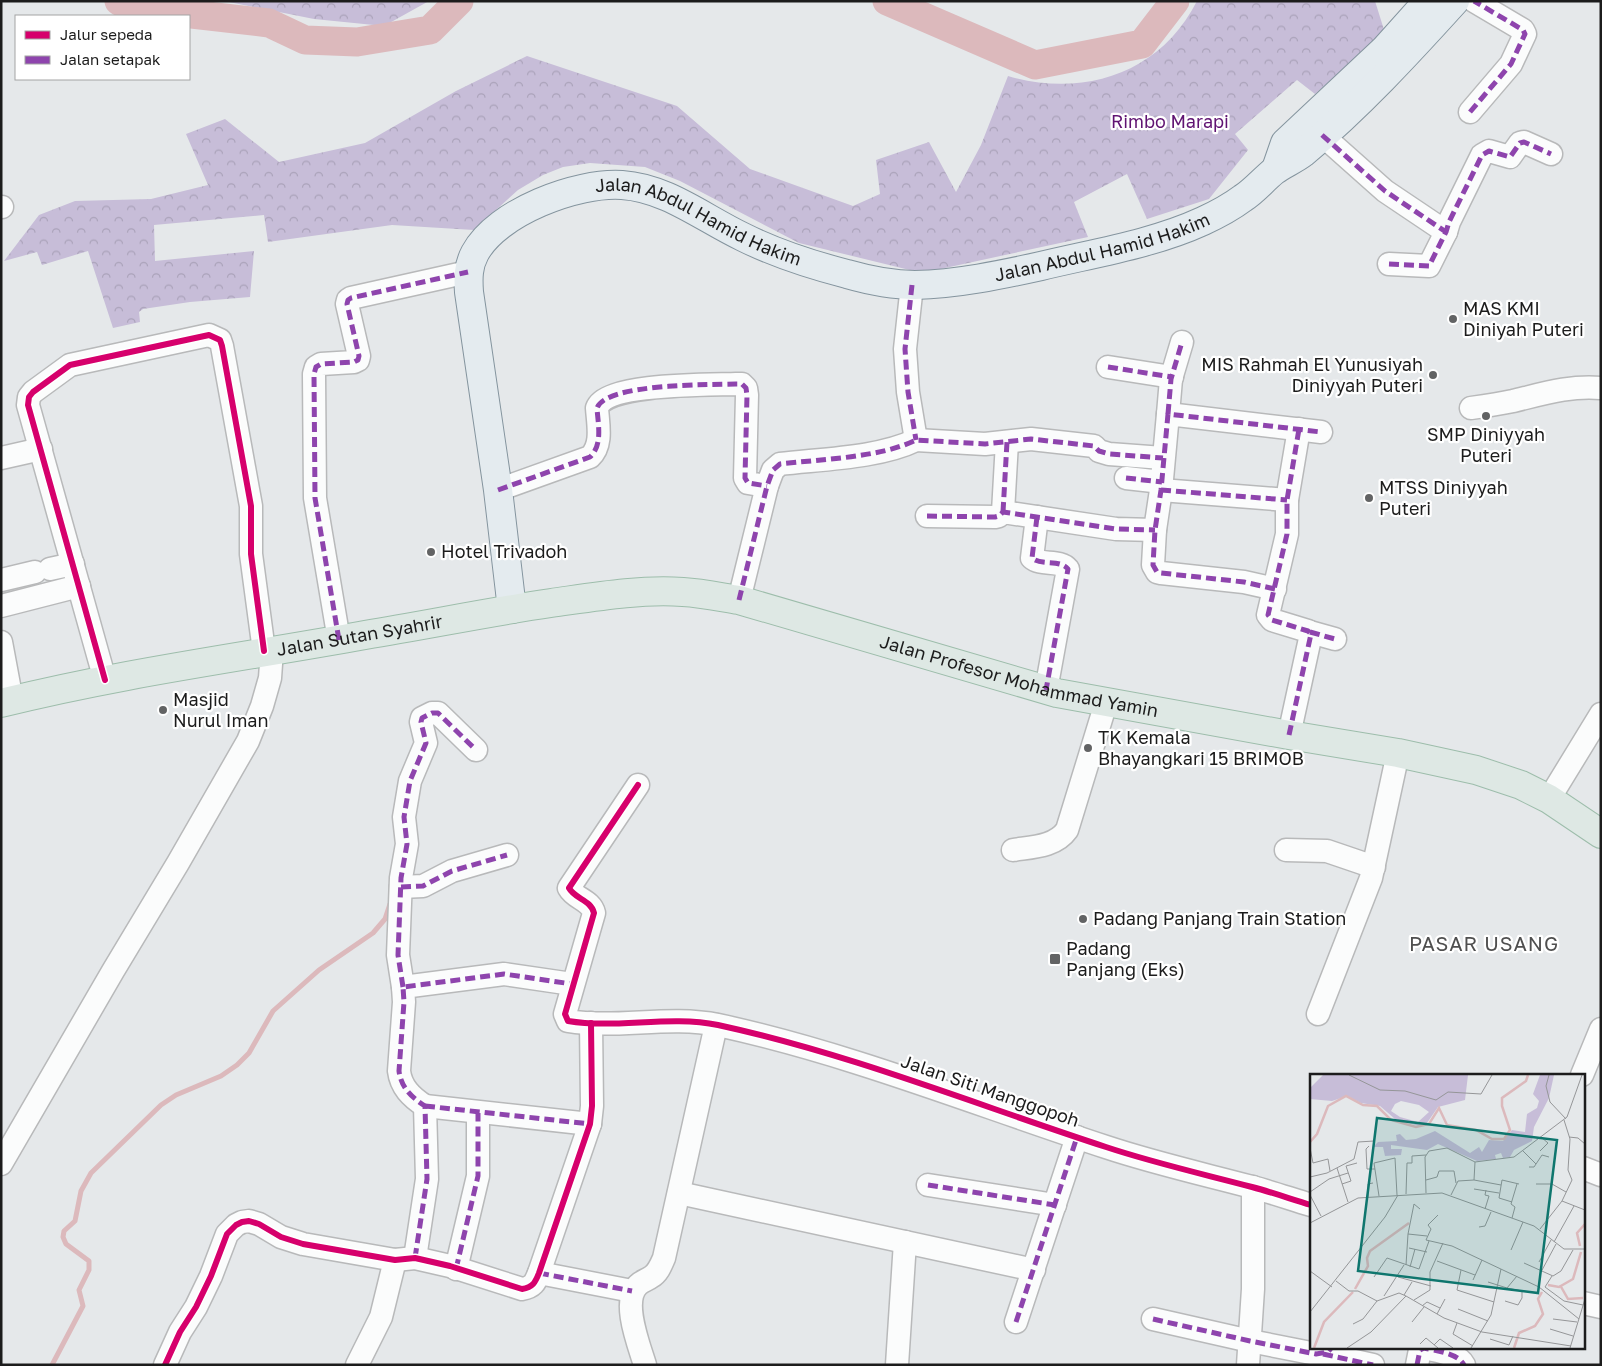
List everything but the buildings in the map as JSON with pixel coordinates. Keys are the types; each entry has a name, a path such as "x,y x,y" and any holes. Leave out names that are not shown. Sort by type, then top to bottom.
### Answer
{"highway":[{"name":"Jalan Profesor Mohammad Yamin","path":"512,609 599,596 654,592 682,592 739,600 1046,690 1106,703 1398,753 1448,763 1497,776 1549,799 1601,834"},
{"name":"Jalan Sutan Syahrir","path":"6,702 105,680 268,650 339,640 512,609"}],"main road":[{"name":"Jalan Abdul Hamid Hakim","path":"1276,169 1285,144 1384,50 1428,1"},
{"name":"Jalan Abdul Hamid Hakim","path":"512,609 498,490 469,292 468,272 475,252 490,233 512,216 548,199 590,188 619,184 648,188 677,201 743,237 784,254 852,276 912,285 974,279 1031,268 1161,237 1204,221 1245,197 1276,169 1301,155 1398,63 1455,1"}],"street":[{"path":"1470,112 1511,64 1525,34 1523,30 1474,1"},
{"path":"1322,135 1386,191 1446,232"},
{"path":"1389,264 1429,266 1485,152 1490,151 1510,157 1520,143 1524,142 1551,154"},
{"path":"339,640 315,498 314,374 316,367 320,364 354,362 358,360 347,304 351,298 468,272"},
{"path":"912,285 905,349 908,392 916,440"},
{"path":"1,1164 248,741 262,706 270,678 268,650 251,554 251,506 220,340 209,336 70,365 29,397 28,405 105,680"},
{"path":"1182,342 1172,377 1155,530 1153,565 1157,572 1244,582 1275,589"},
{"path":"1108,367 1172,377"},
{"path":"498,490 590,457 596,452 599,443 597,408 599,403 607,397 633,390 671,386 736,384 742,384 746,388 747,394 744,478 748,483 767,486"},
{"path":"1471,408 1511,401 1555,390 1584,386 1601,388"},
{"path":"1168,414 1310,430 1287,500 1287,534 1268,615 1272,620 1335,639"},
{"path":"739,600 767,486 773,470 780,464 877,452 916,440 986,444 1031,439 1048,440 1094,446 1102,452 1109,454 1164,458"},
{"path":"926,516 999,516 1003,512 1007,442"},
{"path":"1,458 41,449"},
{"path":"1126,478 1161,486 1287,500"},
{"path":"1003,512 1116,529 1155,530"},
{"path":"1037,517 1032,558 1036,561 1063,565 1068,569 1046,690"},
{"path":"1,580 73,564"},
{"path":"1,606 79,586"},
{"path":"1289,735 1310,632"},
{"path":"1,642 6,702"},
{"path":"1013,850 1054,842 1062,837 1067,830 1106,703"},
{"path":"476,750 438,713 432,713 422,718 421,722 426,743 406,795 404,822 407,844 400,887 398,955 404,1002 400,1079 402,1085 414,1099 425,1106 590,1124"},
{"path":"1549,799 1601,714"},
{"path":"1318,1014 1367,891 1374,867 1398,753"},
{"path":"403,987 504,974 572,984 594,914 590,905 571,892 569,888 638,785"},
{"path":"1286,850 1327,851 1374,867"},
{"path":"400,887 423,886 452,871 507,856"},
{"name":"Jalan Siti Manggopoh","path":"572,984 564,1014 568,1021 591,1023 691,1022 716,1025 799,1045 1077,1137 1190,1172 1254,1187 1310,1205"},
{"path":"165,1365 180,1332 196,1307 211,1276 228,1234 236,1225 249,1221 260,1224 281,1237 303,1244 405,1259 456,1269 522,1289 530,1288 535,1284 590,1124 592,1106 591,1023"},
{"path":"645,1365 632,1317 630,1302 632,1291 638,1284 653,1276 664,1258 716,1025"},
{"path":"1582,1074 1601,1029"},
{"path":"357,1365 381,1317 405,1259 426,1179 425,1106"},
{"path":"456,1269 478,1176 478,1113"},
{"path":"1016,1322 1077,1137"},
{"path":"1584,1168 1601,1175"},
{"path":"928,1185 1055,1205"},
{"path":"1248,1365 1254,1238 1254,1187"},
{"path":"679,1193 1034,1270"},
{"path":"897,1365 905,1242"},
{"path":"539,1273 632,1291"},
{"path":"1584,1303 1601,1307"},
{"path":"1153,1319 1250,1342 1316,1354 1328,1351 1373,1365"},
{"path":"1417,1365 1420,1350 1424,1348 1460,1359 1464,1365"}],"green space":[{"path":"224,1 429,1 384,26 314,19"},
{"name":"Rimbo Marapi","path":"1197,1 1375,1 1385,33 1315,94 1297,80 1235,134 1248,150 1209,199 1147,219 1127,174 1074,202 1088,237 922,273 799,243 680,181 645,167 590,163 563,167 543,175 518,190 474,230 392,225 268,242 264,215 154,225 155,261 254,251 250,297 190,302 143,309 139,312 140,322 113,328 88,251 42,265 37,252 4,261 39,215 75,201 151,199 208,185 186,134 225,119 279,162 365,143 456,91 527,56 677,106 750,169 853,206 880,194 876,160 929,142 956,192 981,145 1008,76 1036,82 1064,84 1091,81 1117,74 1141,63 1162,47 1181,26"}],"waterway":[{"path":"119,1 130,7 269,23 305,40 357,42 430,30 459,1"},
{"path":"887,1 1035,65 1142,44 1175,1"},
{"path":"52,1365 83,1306 79,1290 89,1270 89,1261 66,1244 63,1237 64,1231 75,1221 81,1191 91,1173 161,1105 176,1095 221,1076 237,1065 249,1053 273,1011 319,970 373,933 385,919 390,904"}],"marked path":[{"path":"1470,112 1511,64 1525,34 1523,30 1474,1"},
{"path":"1322,135 1385,191 1446,232"},
{"path":"1389,264 1429,266 1482,155 1489,151 1510,157 1520,143 1524,142 1551,154"},
{"path":"339,640 315,498 314,374 316,367 321,364 354,362 358,360 359,356 347,304 351,298 468,272"},
{"path":"912,285 905,349 908,392 916,440"},
{"path":"1168,414 1171,379 1182,342"},
{"path":"1108,367 1172,377"},
{"path":"498,490 590,457 597,447 599,427 597,408 604,400 619,394 660,387 736,384 742,384 746,388 747,395 745,478 748,483 767,486"},
{"path":"1275,589 1244,582 1157,572 1153,565 1155,530 1161,490 1168,414 1321,432"},
{"path":"1289,735 1311,634 1308,631 1272,620 1268,615 1287,534 1287,500 1299,429"},
{"path":"739,600 767,486 773,470 780,464 868,454 885,451 916,440 985,444 1031,439 1094,446 1099,451 1109,454 1163,458"},
{"path":"1003,512 1007,442"},
{"path":"1126,478 1162,482"},
{"path":"1161,490 1287,500"},
{"path":"927,516 995,517 1003,512 1116,529 1155,530"},
{"path":"1037,517 1032,558 1040,562 1060,564 1068,569 1046,690"},
{"path":"1310,632 1335,639"},
{"path":"403,987 398,955 401,878 407,844 404,817 410,781 426,743 421,722 422,718 432,713 438,713 476,750"},
{"path":"401,887 423,886 452,871 507,855"},
{"path":"415,1258 427,1179 425,1106 408,1091 400,1077 403,987 504,974 572,984"},
{"path":"425,1106 590,1124"},
{"path":"456,1269 478,1176 478,1113"},
{"path":"1016,1322 1077,1137"},
{"path":"928,1185 1055,1205"},
{"path":"539,1273 632,1291"},
{"path":"1153,1319 1316,1354 1328,1352 1331,1348"},
{"path":"1417,1365 1420,1350 1424,1348 1452,1355 1464,1365"},
{"path":"1323,1354 1373,1365"}],"cycle path":[{"path":"105,680 28,405 29,397 70,365 209,335 220,340 222,346 251,506 251,554 264,651"},
{"path":"638,785 569,888 575,895 590,905 594,913 565,1014 568,1021 605,1024 662,1021 699,1022 768,1037 865,1065 1124,1153 1310,1205"},
{"path":"165,1365 180,1332 196,1307 211,1276 227,1234 242,1222 249,1221 259,1224 281,1237 303,1244 395,1260 415,1258 450,1266 522,1289 531,1286 539,1273 590,1124 592,1106 591,1023"}],"place":[{"name":"MAS KMI Diniyah Puteri","path":"1453,319"},
{"name":"MIS Rahmah El Yunusiyah Diniyyah Puteri","path":"1433,375"},
{"name":"SMP Diniyyah Puteri","path":"1486,416"},
{"name":"MTSS Diniyyah Puteri","path":"1369,498"},
{"name":"Hotel Trivadoh","path":"431,552"},
{"name":"Masjid Nurul Iman","path":"163,710"},
{"name":"TK Kemala Bhayangkari 15 BRIMOB","path":"1088,748"},
{"name":"Padang Panjang Train Station","path":"1083,919"},
{"name":"Padang Panjang (Eks)","path":"1055,959"}],"district":[{"name":"PASAR USANG","path":"1484,944"}]}
